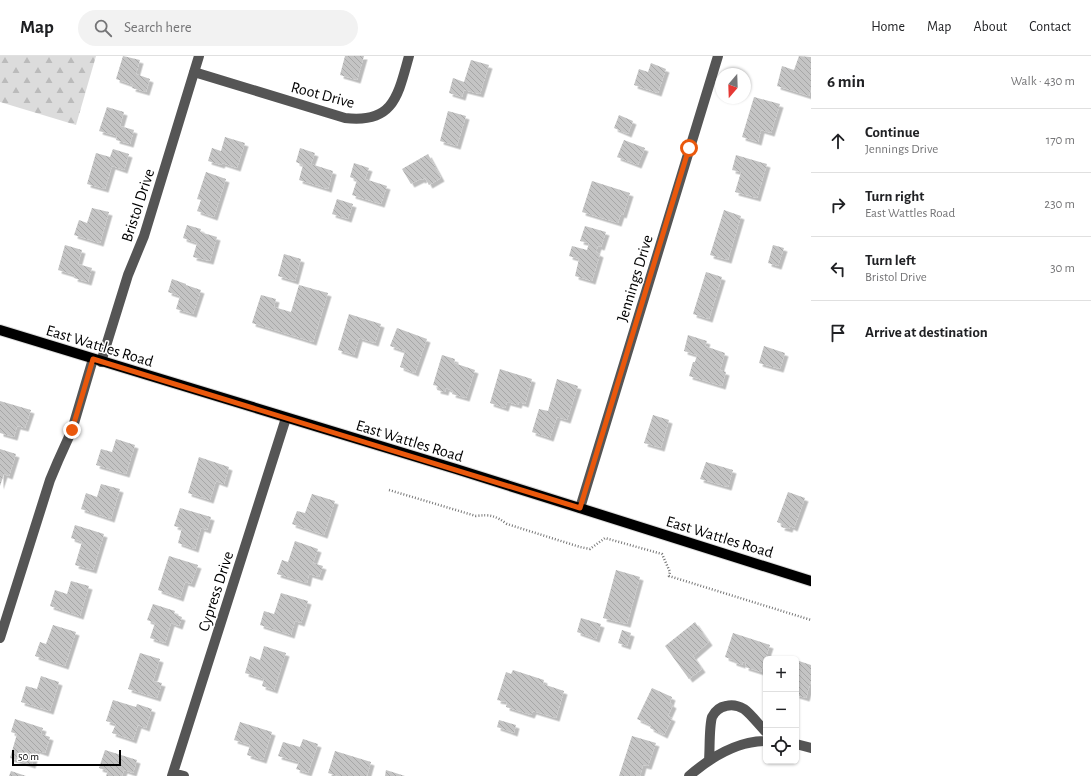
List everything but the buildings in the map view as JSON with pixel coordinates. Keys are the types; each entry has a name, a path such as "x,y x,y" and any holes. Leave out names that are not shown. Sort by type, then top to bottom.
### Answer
{"main road":[{"name":"East Wattles Road","path":"0,330 580,508 811,581"}],"street":[{"name":"Bristol Drive","path":"0,638 50,480 72,430 144,236 199,56"},
{"name":"Root Drive","path":"194,72 344,118 356,120 383,113 392,104 399,90 409,56"},
{"name":"Jennings Drive","path":"580,508 718,56"},
{"name":"Cypress Drive","path":"184,776 173,774 286,418"},
{"path":"709,760 711,724 713,716 717,710 722,707 734,705 746,710 763,729"},
{"path":"689,776 709,760 727,750 749,742 763,741"},
{"path":"799,745 811,748"}],"path":[{"path":"388,490 476,516 487,515 498,518 507,524 580,547 590,549 604,538 662,554 670,572 669,576 811,620"}],"green space":[{"path":"0,56 96,56 76,125 0,102"}],"route":[{"path":"72,430 93,359 580,508 689,148"}]}
